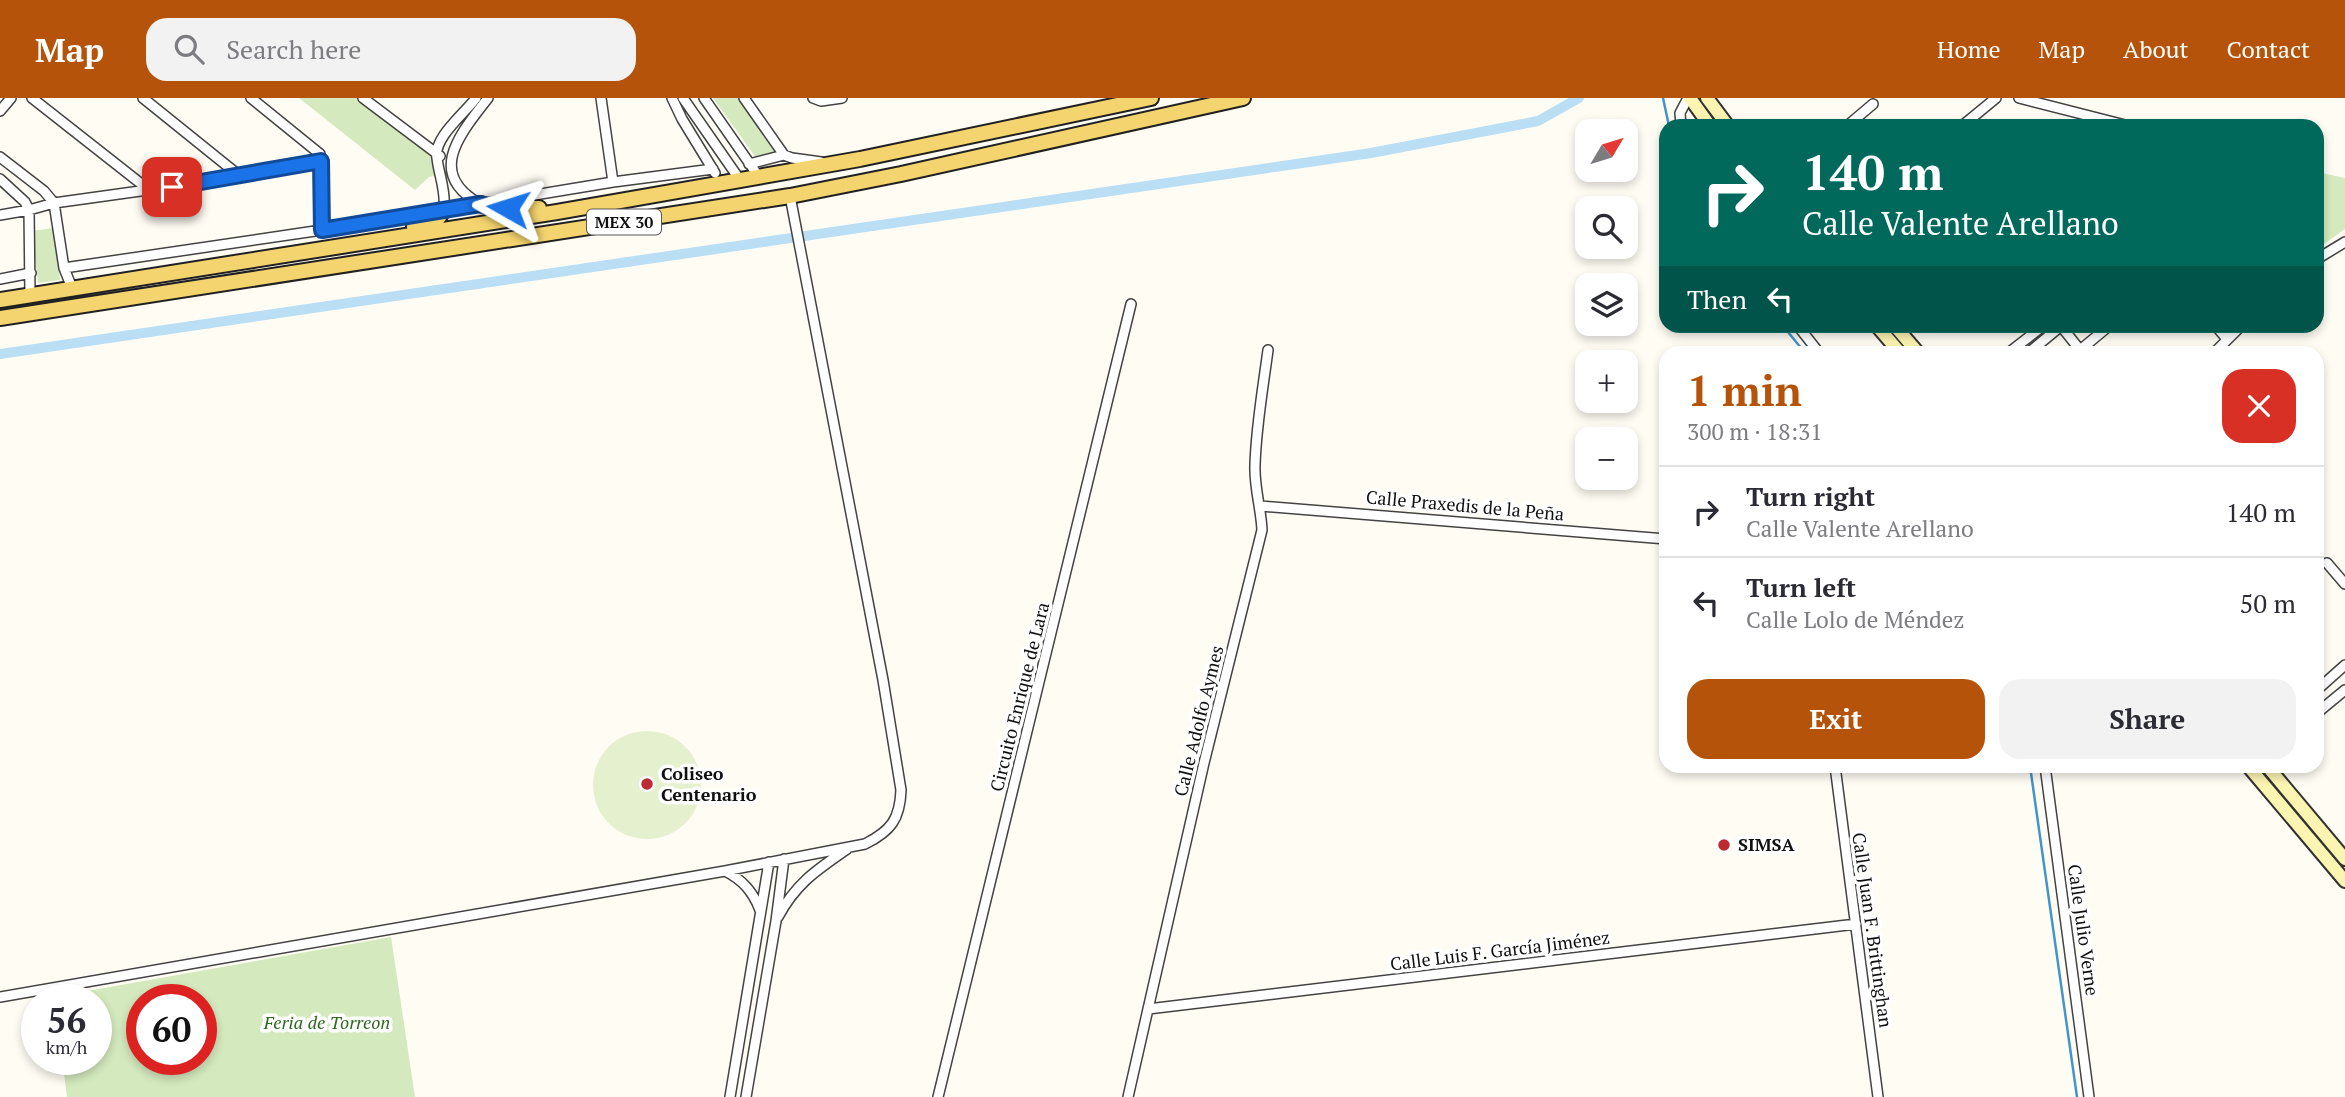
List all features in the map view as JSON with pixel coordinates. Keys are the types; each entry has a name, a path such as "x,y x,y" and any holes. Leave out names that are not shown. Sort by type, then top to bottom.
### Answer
{"main road":[{"name":"MEX 30","path":"0,300 759,177 1151,98"},
{"name":"MEX 30","path":"0,318 790,196 1242,98"},
{"path":"1689,98 1705,119"},
{"path":"1707,98 1723,119"},
{"path":"480,204 494,208 542,208 556,212"},
{"path":"398,236 439,217 444,208"},
{"path":"2254,773 2345,881"},
{"path":"2273,773 2345,859"}],"street":[{"path":"0,111 10,98"},
{"path":"32,98 149,190"},
{"path":"143,98 241,177"},
{"path":"251,98 316,149 321,161 322,230"},
{"path":"363,98 436,155 450,159"},
{"path":"444,208 445,198 436,155 443,138 476,98"},
{"path":"480,204 456,183 450,159 457,138 488,98"},
{"path":"601,98 613,182"},
{"path":"672,98 689,132 721,183"},
{"path":"683,98 740,180"},
{"path":"704,98 759,177"},
{"path":"744,98 785,155 836,163"},
{"path":"813,98 821,101 842,98"},
{"path":"1680,119 1682,107 1689,98"},
{"path":"1970,119 1996,98"},
{"path":"2019,98 2102,119"},
{"path":"1856,119 1874,104"},
{"path":"689,132 702,123"},
{"path":"702,152 715,142"},
{"path":"749,164 785,155"},
{"path":"0,157 44,191 54,203 64,268 72,288"},
{"path":"0,215 29,211 54,203 241,177 321,161"},
{"path":"64,268 322,230 613,182 713,169"},
{"path":"0,180 25,202 29,211 30,294"},
{"path":"0,997 726,871 865,844 881,836 893,823 900,808 901,790 883,680 790,196"},
{"path":"2324,255 2345,242"},
{"path":"0,279 31,273"},
{"name":"Circuito Enrique de Lara","path":"938,1097 1131,304"},
{"path":"2017,346 2033,333"},
{"path":"2037,346 2052,333"},
{"path":"2087,346 2101,333"},
{"path":"2222,333 2227,340"},
{"path":"2221,346 2234,333"},
{"name":"Calle Adolfo Aymes","path":"1128,1097 1201,776 1262,530 1255,465 1268,350"},
{"name":"Calle Praxedis de la Peña","path":"1261,506 1659,538"},
{"path":"2327,563 2345,584"},
{"path":"2325,683 2345,666"},
{"path":"2324,707 2345,690"},
{"name":"Calle Juan F. Brittinghan","path":"1836,773 1878,1097"},
{"name":"Calle Julio Verne","path":"2046,773 2089,1097"},
{"path":"776,921 788,898 800,884 850,846"},
{"path":"746,1097 784,859"},
{"path":"730,1097 769,862"},
{"path":"726,871 744,883 761,911"},
{"name":"Calle Luis F. García Jiménez","path":"1148,1009 1856,924"}],"green space":[{"path":"299,98 360,98 434,156 439,175 429,177 415,190"},
{"path":"713,98 741,98 779,152 757,159"},
{"path":"2324,174 2345,178 2345,229 2324,244"},
{"path":"54,228 60,280 38,283 32,231"},
{"name":"Coliseo Centenario","path":"647,731 668,735 685,747 697,764 701,785 697,806 685,823 668,835 647,839 626,835 609,823 597,806 593,785 597,764 609,747 626,735"},
{"name":"Feria de Torreon","path":"391,937 415,1097 67,1097 64,1075 112,1075 112,987 126,984 126,1075 217,1075 217,984 126,984"}],"waterway":[{"path":"0,354 1371,153 1538,121 1579,98"},
{"path":"1663,98 1668,119"},
{"path":"1789,333 1799,346"},
{"path":"2031,773 2077,1097"}],"place":[{"name":"Coliseo Centenario","path":"647,784"},
{"name":"SIMSA","path":"1724,845"}],"route":[{"path":"172,187 321,161 322,230 444,208 480,204 508,208"}]}
